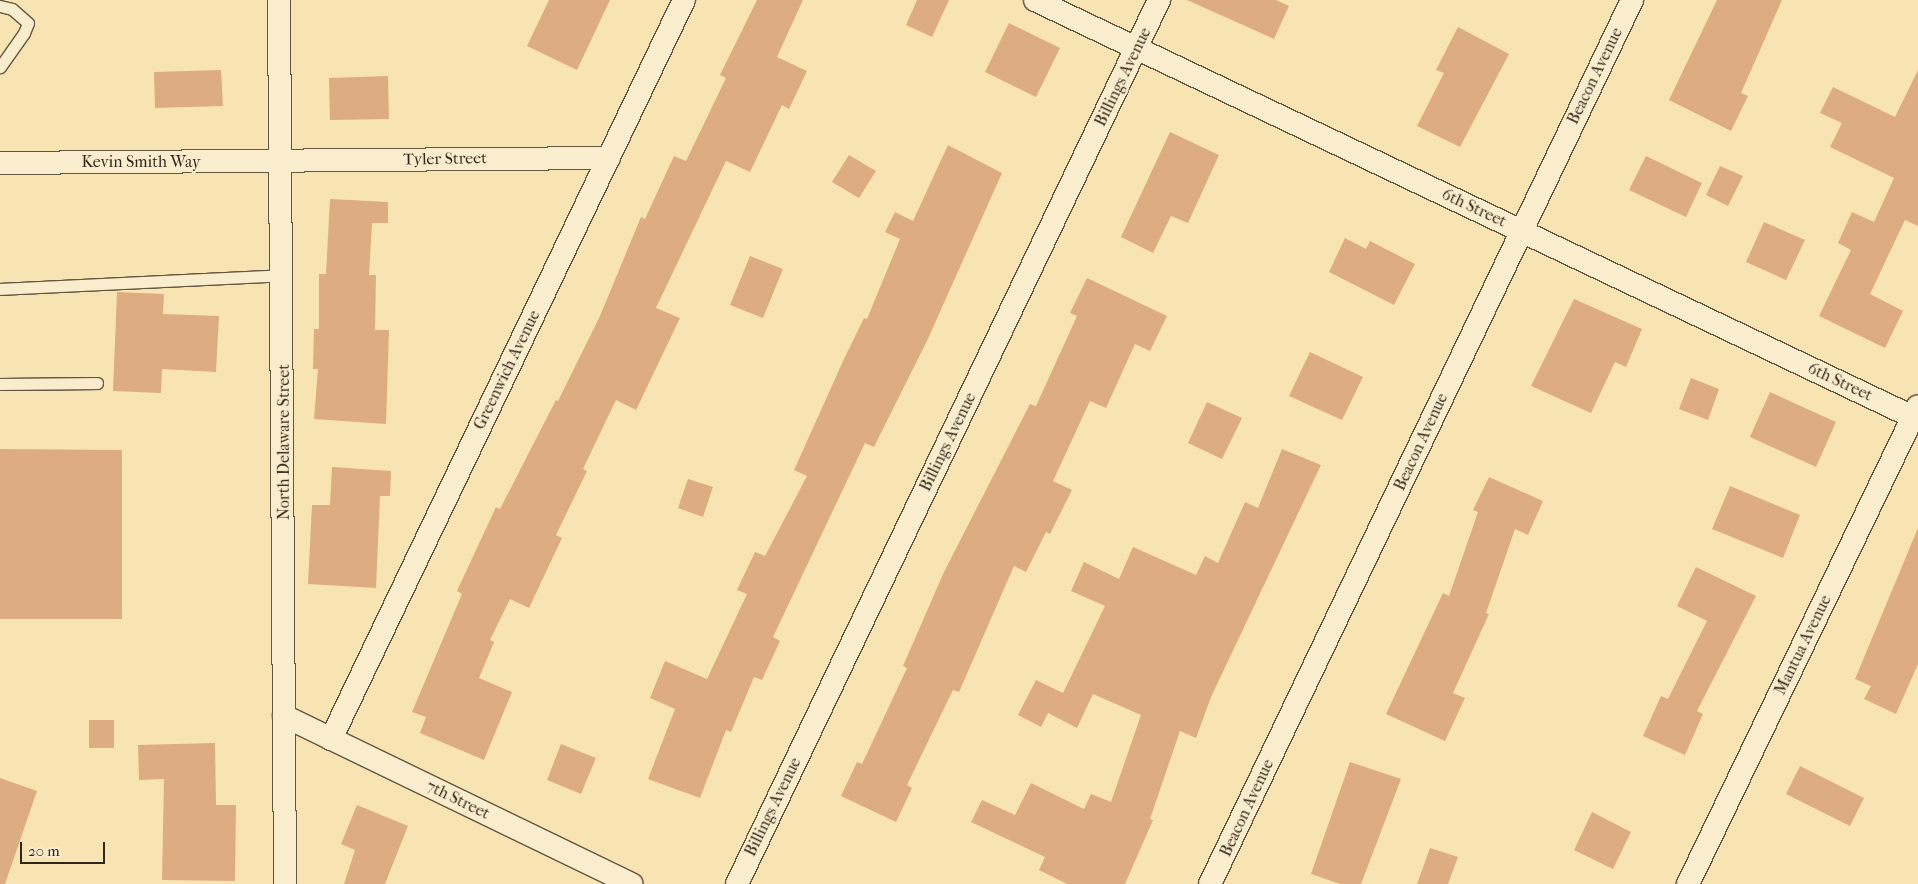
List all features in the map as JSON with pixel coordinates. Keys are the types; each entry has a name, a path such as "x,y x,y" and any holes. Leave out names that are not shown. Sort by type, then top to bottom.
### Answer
{"street":[{"name":"North Delaware Street","path":"278,0 281,161 286,884"},
{"name":"Greenwich Avenue","path":"331,739 684,0"},
{"name":"6th Street","path":"1035,0 1522,231 1915,411"},
{"name":"Billings Avenue","path":"736,884 1159,0"},
{"name":"Beacon Avenue","path":"1210,884 1632,0"},
{"name":"Tyler Street","path":"281,161 608,158"},
{"name":"Kevin Smith Way","path":"0,163 281,161"},
{"name":"Mantua Avenue","path":"1688,884 1915,411"},
{"name":"7th Street","path":"284,716 632,884"}],"lane":[{"path":"0,6 12,9 28,23 24,34 0,67"},
{"path":"0,289 282,275"},
{"path":"0,384 96,383"}],"building":[{"path":"549,0 610,0 577,70 527,46"},
{"path":"757,0 803,0 777,57 807,71 789,109 782,105 750,172 726,161 656,308 680,318 636,410 616,400 583,469 587,471 556,535 562,538 529,608 510,599 490,640 494,642 479,678 512,692 484,760 420,733 426,717 412,712 462,594 457,591 496,507 500,509 556,400 558,401 600,316 641,217 645,219 674,156 686,161 726,78 720,75"},
{"path":"917,0 949,0 932,37 906,25"},
{"path":"1187,0 1276,0 1289,6 1274,39"},
{"path":"1717,0 1782,0 1741,93 1748,96 1731,131 1669,100"},
{"path":"1009,23 1060,48 1036,97 985,72"},
{"path":"1458,27 1509,54 1460,147 1417,126 1444,73 1436,70"},
{"path":"221,70 223,106 155,108 154,72"},
{"path":"1918,70 1918,226 1905,220 1870,294 1903,311 1885,348 1819,316 1851,250 1838,243 1852,212 1874,222 1894,178 1830,147 1842,123 1820,113 1833,87 1895,117"},
{"path":"388,76 389,119 330,120 329,78"},
{"path":"1170,132 1219,155 1188,223 1171,216 1153,253 1121,237"},
{"path":"948,145 1002,173 927,341 874,447 865,443 773,637 780,641 762,680 754,677 731,732 726,730 700,798 648,779 675,709 650,698 665,661 707,679 747,594 737,590 755,552 765,556 807,476 794,470 844,359 864,318 867,319 900,239 885,232 895,212 913,221"},
{"path":"849,155 876,171 859,198 832,182"},
{"path":"1646,156 1702,183 1686,217 1629,190"},
{"path":"1720,166 1743,176 1728,206 1706,195"},
{"path":"330,199 388,202 388,223 372,223 369,275 376,275 375,330 389,330 386,424 314,419 318,369 313,369 314,329 319,329 319,274 326,274"},
{"path":"1764,222 1805,240 1786,280 1746,262"},
{"path":"1345,238 1366,249 1370,241 1415,264 1394,305 1329,272"},
{"path":"750,256 783,269 763,318 730,305"},
{"path":"1087,278 1167,316 1150,351 1135,344 1106,408 1090,401 1053,481 1072,490 1050,534 1046,532 1026,572 1014,566 959,692 953,690 907,785 912,788 896,822 841,796 857,762 862,764 907,668 903,666 944,572 1030,404 1036,406 1077,316 1070,313"},
{"path":"117,292 164,294 163,314 219,316 216,372 162,369 161,393 113,391"},
{"path":"1574,299 1642,329 1626,367 1615,362 1591,413 1531,386"},
{"path":"1310,352 1363,377 1342,420 1289,396"},
{"path":"1691,378 1719,389 1708,420 1679,409"},
{"path":"1770,392 1836,422 1816,467 1750,437"},
{"path":"1207,402 1242,418 1222,459 1188,443"},
{"path":"0,449 122,450 122,619 0,619"},
{"path":"1282,449 1321,465 1211,697 1196,738 1180,731 1150,819 1153,820 1125,884 1067,884 1039,870 1045,857 971,822 982,800 1015,815 1031,783 1084,809 1091,794 1111,802 1141,715 1093,694 1077,728 1048,713 1041,727 1018,715 1036,680 1063,693 1105,606 1071,591 1084,562 1119,579 1133,547 1196,575 1205,556 1218,563 1245,502 1258,508"},
{"path":"332,467 391,471 390,496 380,496 376,588 308,584 312,505 330,505"},
{"path":"1489,477 1543,501 1528,535 1515,529 1486,613 1489,614 1453,693 1465,698 1445,741 1386,714 1443,593 1449,596 1478,512 1473,510"},
{"path":"688,479 713,487 703,517 678,508"},
{"path":"1730,486 1800,515 1783,558 1712,529"},
{"path":"1918,528 1918,664 1896,714 1864,699 1871,686 1855,679"},
{"path":"1696,567 1756,596 1697,711 1703,714 1685,755 1643,736 1661,696 1668,699 1707,621 1677,606"},
{"path":"89,720 114,720 114,748 89,748"},
{"path":"215,743 216,805 236,805 235,881 162,880 164,779 139,780 138,745"},
{"path":"561,744 596,758 581,794 547,780"},
{"path":"1350,762 1401,779 1361,884 1340,884 1311,874"},
{"path":"1800,766 1864,798 1850,826 1786,794"},
{"path":"0,778 37,791 5,884 0,884"},
{"path":"357,805 408,826 385,884 344,884 355,850 341,844"},
{"path":"1592,812 1631,832 1613,869 1574,850"},
{"path":"1430,848 1458,857 1448,884 1417,884"}]}
